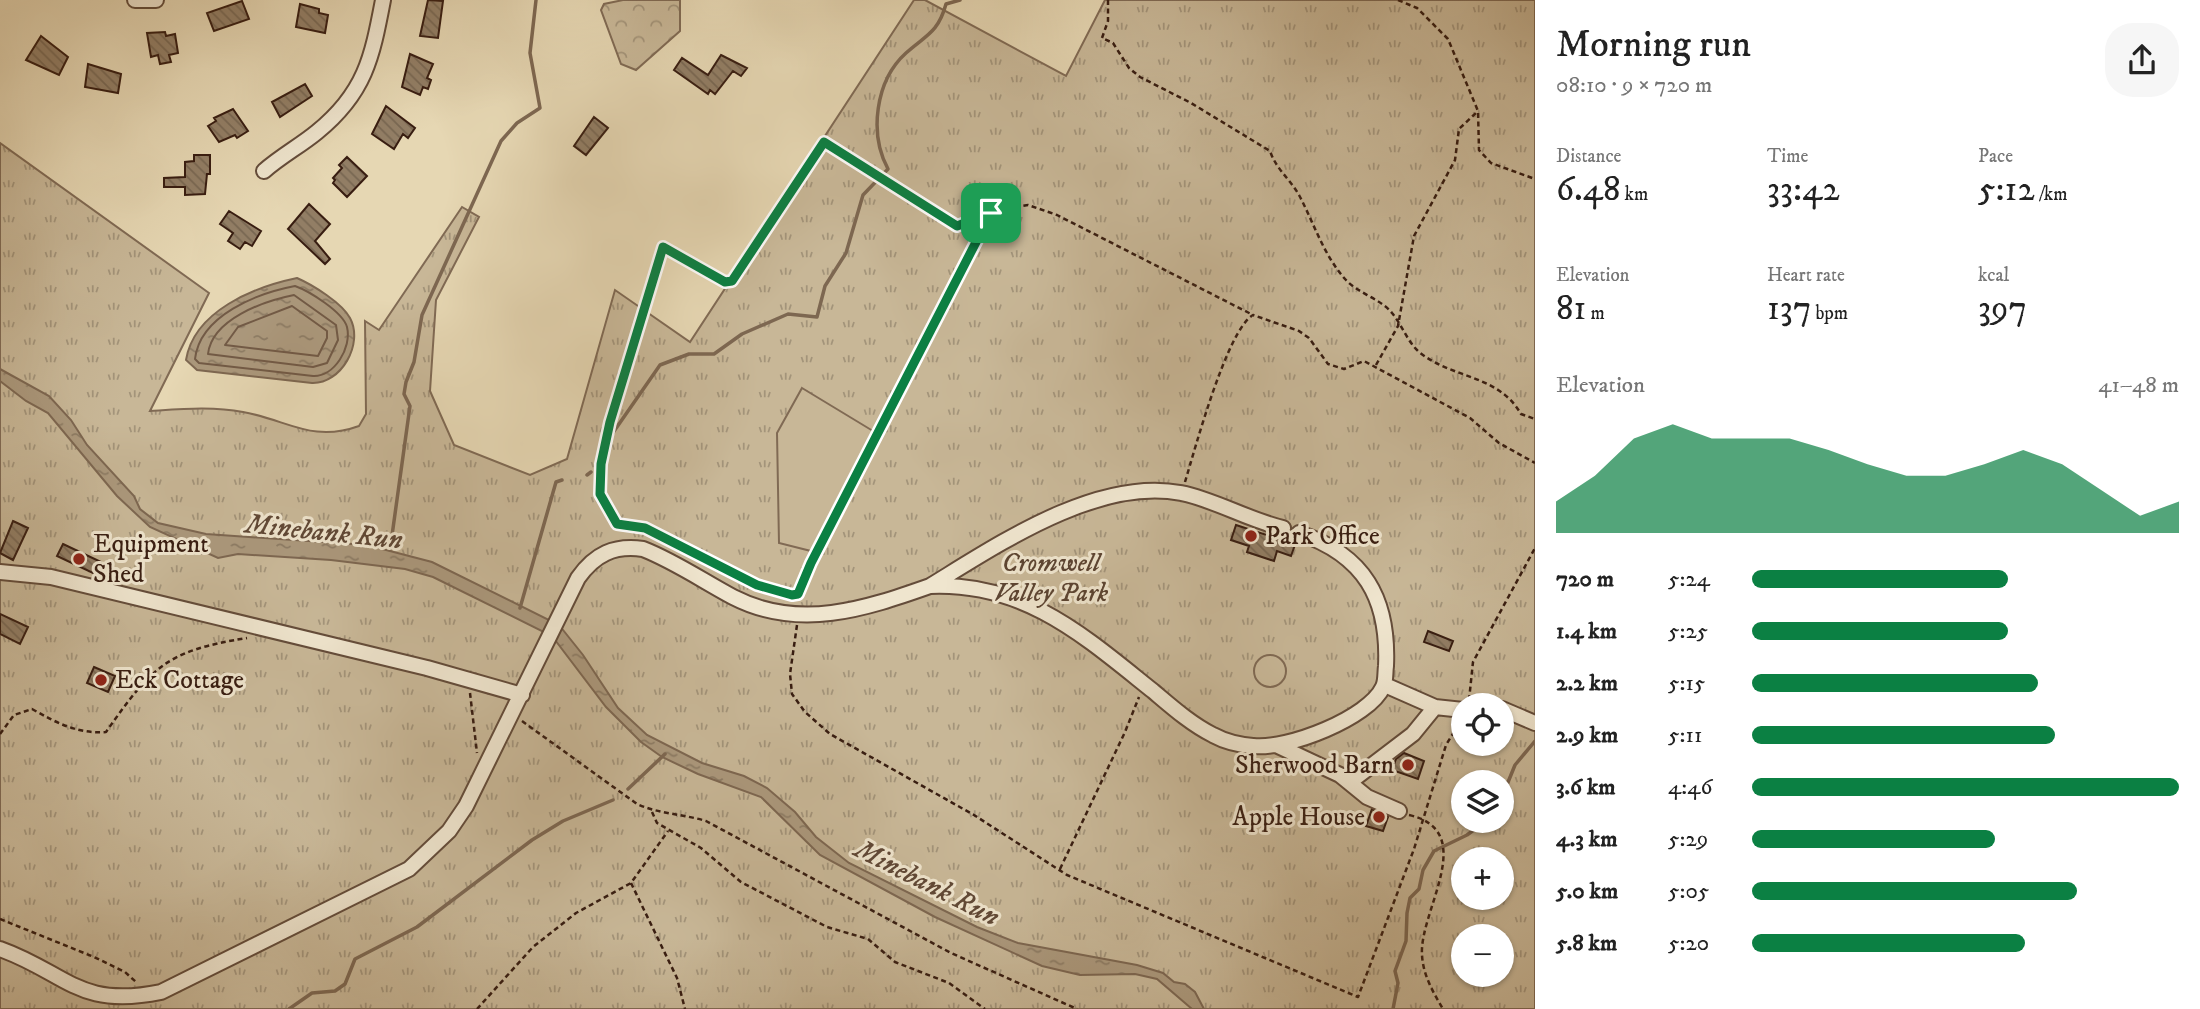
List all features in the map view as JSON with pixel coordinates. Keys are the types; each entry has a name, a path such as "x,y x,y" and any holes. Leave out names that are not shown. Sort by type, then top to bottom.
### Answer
{"street":[{"path":"135,0 156,0"},
{"path":"264,171 328,122 355,92 373,52 383,0"},
{"path":"0,949 85,1000 124,1005 161,992 388,882 430,853 466,806 587,566 604,553 629,547 660,555 761,609 798,615 866,608 930,586 1063,513 1097,500 1130,493 1182,494 1283,528"},
{"path":"930,586 978,588 1008,596 1066,622 1213,736 1255,747 1276,745 1349,719 1375,700 1385,685 1385,635 1376,595 1366,578 1346,556 1299,533"},
{"path":"974,560 978,588"},
{"path":"0,572 65,580 427,668 522,695"},
{"path":"1385,685 1435,707 1451,709"},
{"path":"1350,782 1413,734 1435,707"},
{"path":"1514,714 1533,722"},
{"path":"1276,745 1340,775 1367,797 1399,811"}],"path":[{"path":"1108,0 1108,21 1102,38 1113,43 1129,68 1270,151 1276,166 1297,192 1327,256 1361,293 1392,312 1398,326 1419,352 1447,367 1488,382 1513,399 1521,414 1535,419"},
{"path":"1398,0 1417,8 1448,39 1478,111 1479,150 1491,163 1535,179"},
{"path":"1376,366 1398,326 1414,236 1455,160 1459,130 1478,111"},
{"path":"991,213 811,563 798,594 757,585 645,528 617,524 600,494 601,464 610,422 663,247 725,282 732,281 824,142 957,226 991,213 1028,205 1057,215 1253,315 1299,331 1309,338 1328,364 1344,369 1364,361 1376,366 1470,418 1499,443 1535,463"},
{"path":"1182,494 1209,400 1242,324 1253,315"},
{"path":"1469,693 1473,662 1535,548"},
{"path":"798,615 792,694 806,712 830,734 974,816 1067,875 1358,997 1414,849 1421,818 1451,737"},
{"path":"0,734 14,715 32,709 58,724 86,733 106,732 153,671 184,652 253,638"},
{"path":"1060,869 1125,733 1144,684"},
{"path":"469,688 477,756"},
{"path":"519,719 626,798 652,812 681,813 706,821 951,953 1077,1009"},
{"path":"652,812 657,823 701,848 741,882 827,926 867,939 895,962 949,983 985,1009"},
{"path":"1421,818 1443,843 1444,860 1423,931 1422,956 1429,985 1443,1009"},
{"path":"477,1009 533,947 576,913 631,883 668,831"},
{"path":"631,883 634,895 677,978 685,1009"},
{"path":"0,919 94,957 125,972 141,986"}],"green space":[{"path":"623,0 680,0 680,31 636,70 621,64 601,10 604,4"},
{"name":"Cromwell Valley Park","path":"914,0 925,0 1066,76 1105,0 1535,0 1535,1009 0,1009 0,143 209,293 150,411 197,408 232,410 300,428 327,432 359,426 366,414 365,321 379,330 462,207 479,217 436,300 430,391 454,445 530,475 567,459 615,290 690,342"},
{"path":"802,388 873,431 811,551 779,543 777,433"},
{"path":"1270,655 1281,660 1286,671 1281,682 1270,687 1259,682 1254,671 1259,660"}],"water":[{"path":"297,278 334,301 346,312 354,328 352,350 347,361 332,377 323,382 312,383 197,370 186,360 191,343 213,315 245,295"},
{"name":"Minebank Run","path":"0,369 49,396 71,420 87,445 134,496 140,509 158,523 206,534 367,545 432,562 559,625 583,655 618,708 647,735 702,763 744,776 767,788 795,812 816,837 849,863 977,927 1018,943 1137,965 1163,973 1174,982 1185,984 1195,992 1204,1009 1192,1009 1157,979 1135,974 1080,975 1042,966 935,917 820,855 761,797 698,774 662,757 641,742 606,707 552,636 433,577 405,569 331,560 238,554 218,558 150,527 117,496 48,413 26,401 0,381"}],"building":[{"path":"428,0 443,1 438,38 420,36"},
{"path":"242,1 249,19 214,31 207,13"},
{"path":"300,4 319,9 319,13 328,15 325,33 296,27"},
{"path":"165,32 166,36 175,34 178,53 169,55 171,62 160,64 158,55 151,57 147,33"},
{"path":"41,36 68,57 59,75 26,60"},
{"path":"410,54 433,64 427,78 431,80 428,89 423,87 420,95 402,87"},
{"path":"721,55 747,68 741,76 733,71 715,94 710,90 708,94 674,70 682,58 708,75"},
{"path":"88,64 121,74 118,93 85,87"},
{"path":"305,84 312,96 280,117 272,102"},
{"path":"386,106 415,128 408,138 403,134 394,149 372,134"},
{"path":"233,109 248,131 237,138 235,135 219,142 208,126 216,121 214,118"},
{"path":"594,117 608,128 586,155 574,146"},
{"path":"194,155 210,155 210,174 207,174 205,194 185,195 185,187 164,187 164,178 185,177 185,162 194,161"},
{"path":"347,157 367,176 347,197 333,183 333,178 342,168 339,165"},
{"path":"309,204 330,224 315,241 330,259 325,264 288,229"},
{"path":"229,211 261,231 252,246 245,242 240,249 228,241 233,233 220,224"},
{"path":"13,521 28,528 13,560 0,553"},
{"name":"Park Office","path":"1236,525 1279,539 1290,535 1296,542 1291,556 1277,551 1274,561 1247,552 1249,546 1231,540"},
{"name":"Equipment Shed","path":"63,544 101,562 95,574 57,556"},
{"path":"0,614 28,627 20,644 0,634"},
{"path":"1428,631 1453,641 1449,651 1424,642"},
{"name":"Eck Cottage","path":"94,667 115,676 108,692 87,683"},
{"name":"Sherwood Barn","path":"1404,753 1424,761 1418,779 1392,770 1396,759"},
{"name":"Apple House","path":"1372,809 1388,817 1383,831 1366,826"}],"waterway":[{"path":"390,550 410,406 404,394 414,362 422,315 501,141 517,123 540,108 530,53 536,0"},
{"path":"610,437 660,365 689,354 714,354 742,334 788,314 817,317 825,286 846,253 863,195 888,169 878,140 877,124 878,108 887,78 906,53 935,28 946,4 960,0"},
{"path":"587,475 591,472"},
{"path":"520,608 556,482 562,480"},
{"path":"1513,770 1535,741"},
{"path":"628,789 665,754"},
{"path":"289,1009 312,993 335,991 345,984 355,959 417,927 532,840 563,821 613,800"},
{"path":"1393,1009 1398,983 1395,971 1406,941 1410,898 1419,889 1423,870 1434,851 1470,833"}],"place":[{"name":"Park Office","path":"1251,536"},
{"name":"Equipment Shed","path":"79,559"},
{"name":"Eck Cottage","path":"101,680"},
{"name":"Sherwood Barn","path":"1408,765"},
{"name":"Apple House","path":"1379,817"}],"route":[{"path":"824,142 957,226 991,213 811,563 798,594 792,595 757,585 645,528 617,524 600,494 601,464 610,422 663,247 725,282 732,281 824,142"}]}
